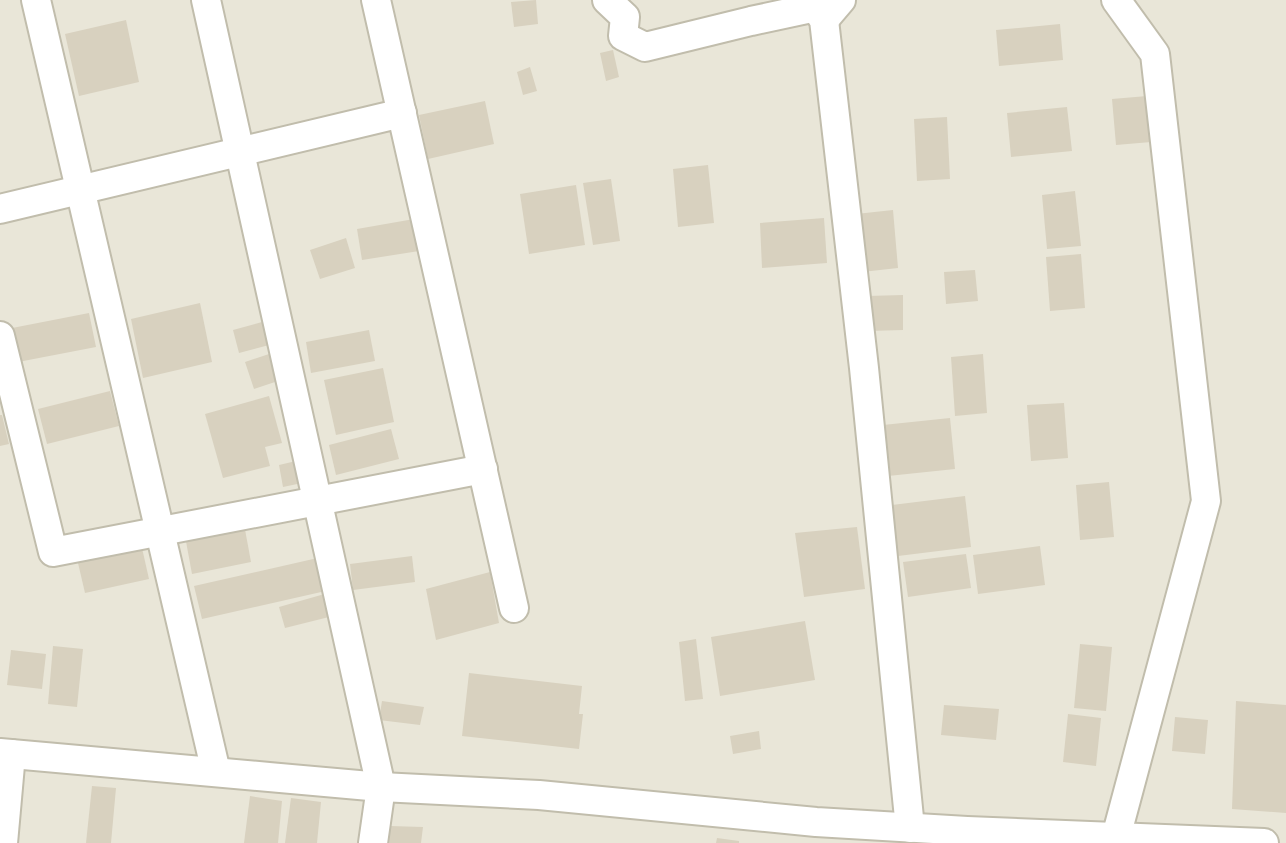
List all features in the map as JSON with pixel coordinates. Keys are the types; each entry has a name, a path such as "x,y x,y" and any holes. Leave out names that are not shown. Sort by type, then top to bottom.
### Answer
{"street":[{"path":"36,0 216,772"},
{"path":"207,0 381,787 373,843"},
{"path":"376,0 514,608"},
{"path":"607,0 625,17 623,36 645,47 821,5 863,357 910,828"},
{"path":"1116,0 1155,54 1206,501 1116,837"},
{"path":"0,209 402,113"},
{"path":"0,336 53,552 483,469"},
{"path":"3,843 5,753 381,787 539,795 1008,838 1116,837 1264,843"}],"shaded area":[{"path":"0,0 1286,0 1286,843 0,843"}],"building":[{"path":"536,0 538,24 514,27 511,2"},
{"path":"126,20 139,82 79,96 65,34"},
{"path":"1060,24 1063,60 999,66 996,30"},
{"path":"613,50 619,77 606,81 600,53"},
{"path":"530,67 537,91 523,95 517,72"},
{"path":"1147,96 1151,142 1116,145 1112,99"},
{"path":"485,101 494,144 428,159 419,115"},
{"path":"1067,107 1072,151 1011,157 1007,113"},
{"path":"947,117 950,179 917,181 914,119"},
{"path":"708,165 714,223 678,227 673,169"},
{"path":"611,179 620,241 593,245 583,183"},
{"path":"576,185 585,245 529,254 520,194"},
{"path":"1075,191 1081,246 1047,249 1042,195"},
{"path":"893,210 898,268 862,272 856,214"},
{"path":"824,218 827,263 762,268 760,223"},
{"path":"414,219 419,251 362,260 357,229"},
{"path":"346,238 355,268 320,279 310,250"},
{"path":"1081,254 1085,308 1050,311 1046,257"},
{"path":"975,270 978,301 946,304 944,272"},
{"path":"903,295 903,330 868,331 867,296"},
{"path":"200,303 212,362 143,378 131,319"},
{"path":"89,313 96,347 13,363 7,329"},
{"path":"262,322 269,345 239,353 233,330"},
{"path":"369,330 375,361 311,373 306,342"},
{"path":"269,354 278,381 254,389 245,362"},
{"path":"983,354 987,413 955,416 951,357"},
{"path":"383,368 394,422 336,435 324,380"},
{"path":"110,391 119,426 47,444 38,409"},
{"path":"269,396 282,443 265,447 270,466 223,478 205,414"},
{"path":"1064,403 1068,458 1031,461 1027,405"},
{"path":"0,415 2,415 9,444 0,446"},
{"path":"950,418 955,469 888,476 883,425"},
{"path":"391,429 399,459 336,475 329,445"},
{"path":"296,461 302,483 283,487 279,465"},
{"path":"1109,482 1114,537 1080,540 1076,485"},
{"path":"965,496 971,547 898,556 892,505"},
{"path":"244,524 251,562 192,574 185,536"},
{"path":"857,527 865,589 804,597 795,533"},
{"path":"1040,546 1045,585 978,594 973,555"},
{"path":"142,548 149,579 85,593 78,563"},
{"path":"966,554 971,588 908,597 903,562"},
{"path":"412,556 415,582 353,590 350,564"},
{"path":"322,557 330,590 202,619 194,586"},
{"path":"490,572 499,623 436,640 426,589"},
{"path":"328,593 333,616 285,628 279,607"},
{"path":"805,621 815,680 720,696 711,637"},
{"path":"696,639 703,699 685,701 679,642"},
{"path":"1080,644 1112,647 1106,711 1074,708"},
{"path":"53,646 83,649 77,707 48,704"},
{"path":"11,650 46,654 42,689 7,685"},
{"path":"469,673 582,686 579,714 583,714 579,749 462,736"},
{"path":"382,701 424,707 420,725 379,720"},
{"path":"1236,701 1286,705 1286,813 1232,809"},
{"path":"944,705 999,709 996,740 941,735"},
{"path":"1068,714 1101,718 1096,766 1063,762"},
{"path":"1175,717 1208,720 1205,754 1172,751"},
{"path":"759,731 761,749 733,754 730,736"},
{"path":"92,786 116,788 111,843 86,843"},
{"path":"250,796 282,801 278,843 244,843"},
{"path":"291,798 321,802 317,843 285,843"},
{"path":"390,826 423,827 421,843 389,843"},
{"path":"717,838 739,841 739,843 716,843"}]}
